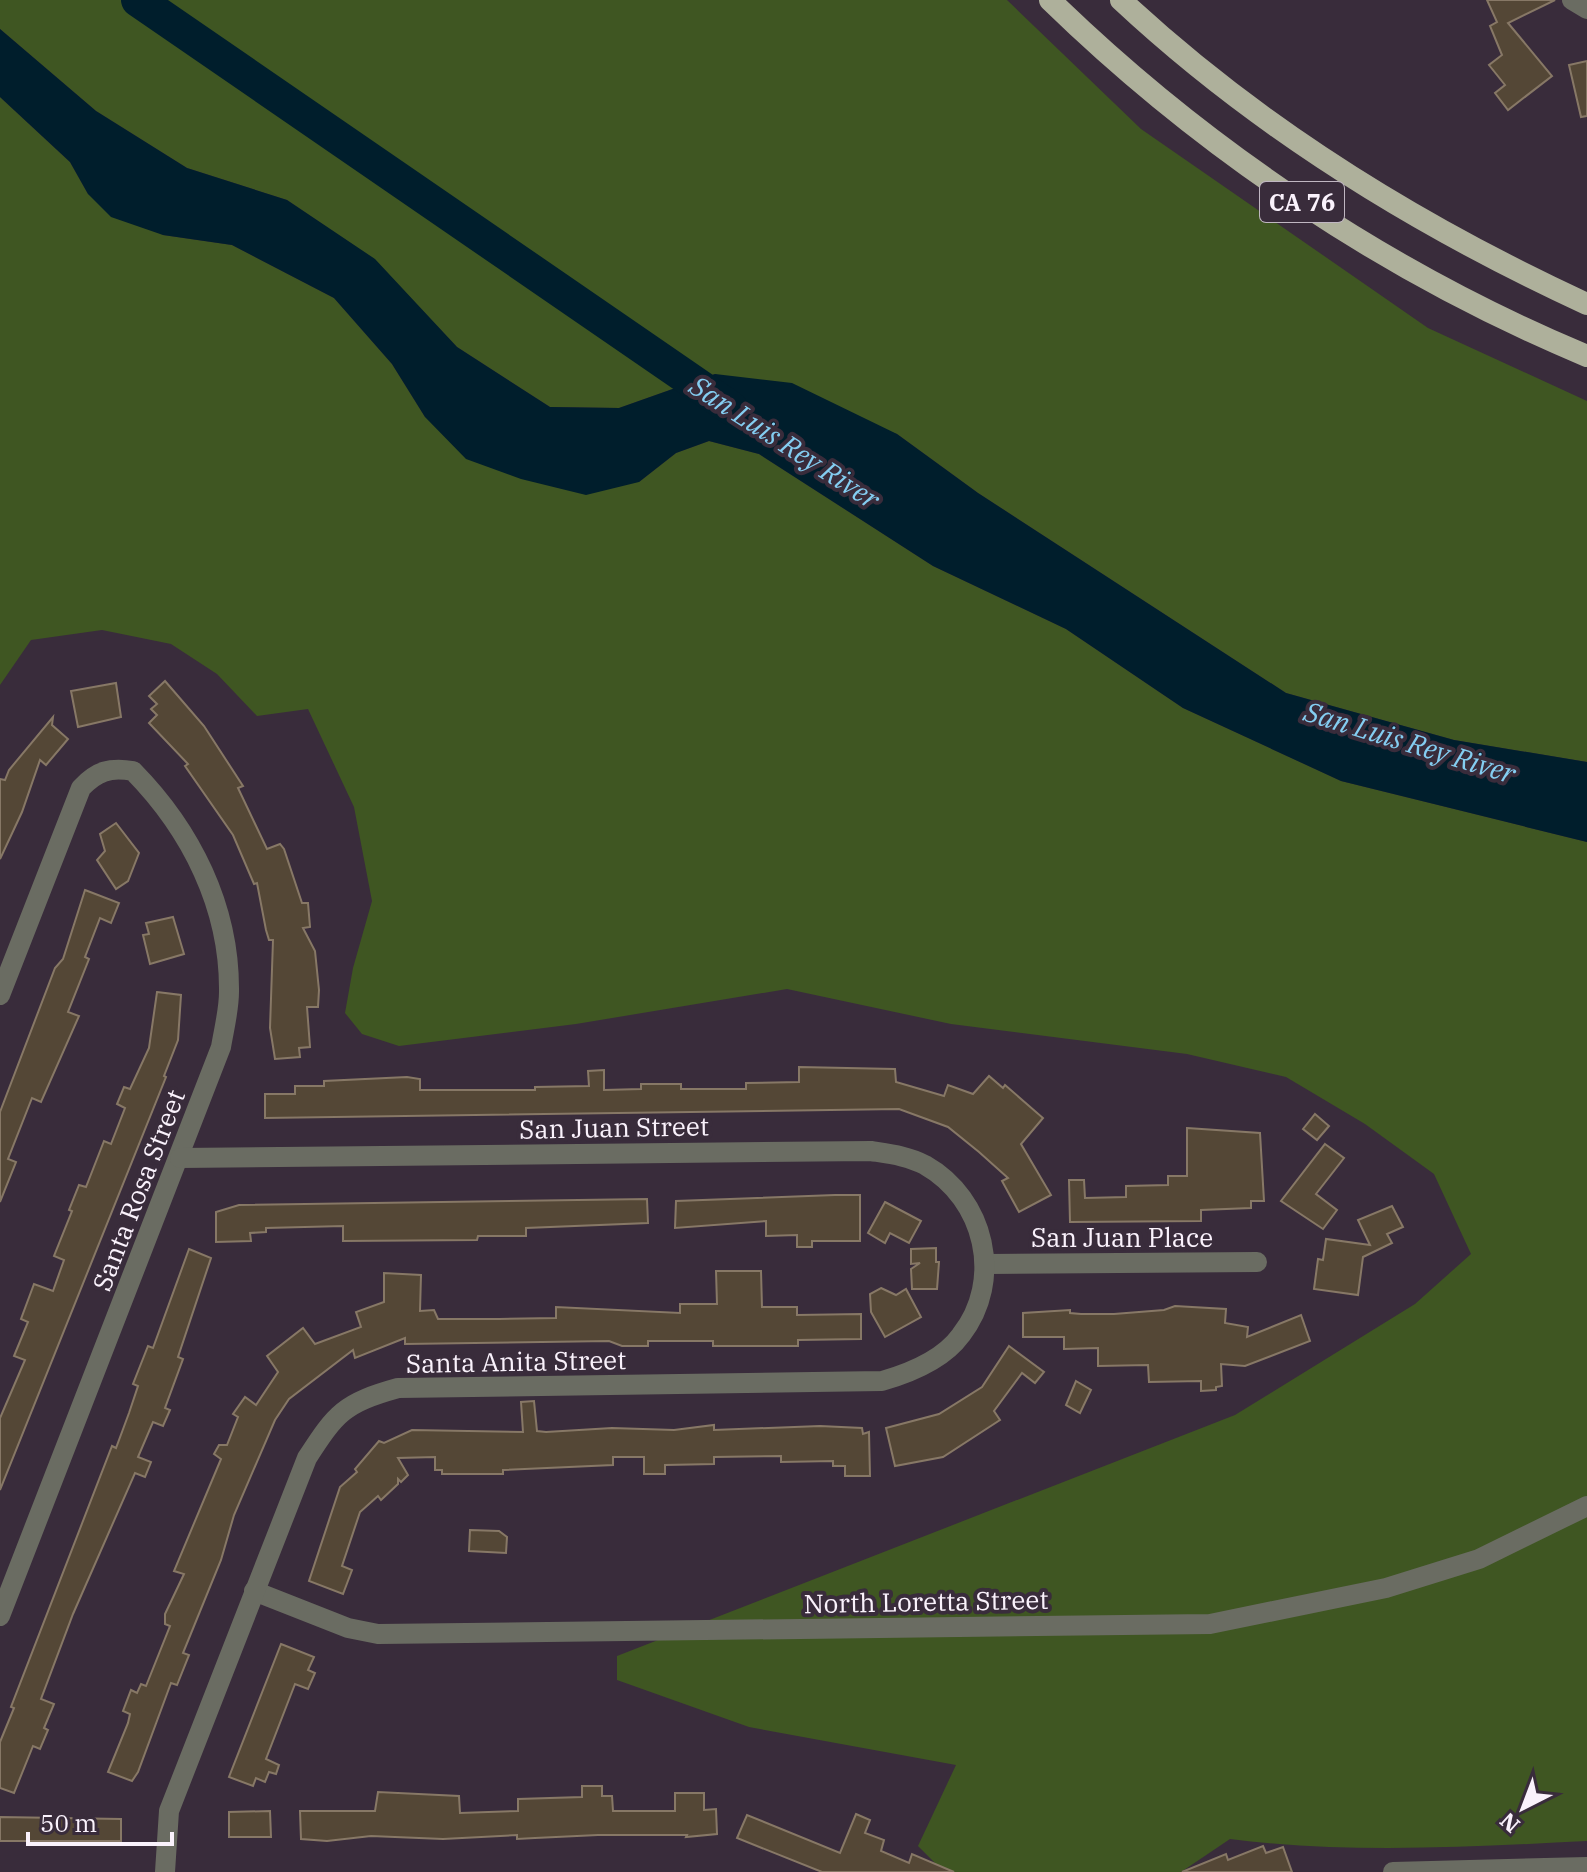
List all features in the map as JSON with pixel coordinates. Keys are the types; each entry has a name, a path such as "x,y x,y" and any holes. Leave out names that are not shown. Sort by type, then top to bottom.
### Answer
{"highway":[{"name":"CA 76","path":"1050,0 1127,71 1220,146 1331,222 1437,285 1587,356"},
{"name":"CA 76","path":"1121,0 1219,85 1379,195 1526,276 1587,304"}],"street":[{"name":"Santa Rosa Street","path":"0,995 81,788 93,775 114,768 133,771 148,785 195,849 220,913 229,992 221,1047 0,1616"},
{"name":"San Juan Street","path":"180,1158 871,1151 905,1156 926,1166 959,1192 977,1223 988,1264"},
{"name":"San Juan Place","path":"988,1264 1257,1262"},
{"name":"Santa Anita Street","path":"165,1872 169,1811 307,1458 334,1416 372,1395 398,1388 882,1381 915,1372 961,1337 977,1305 988,1264"},
{"name":"North Loretta Street","path":"254,1591 348,1628 378,1634 1210,1624 1386,1588 1479,1559 1587,1506"},
{"path":"1393,1872 1587,1867"}],"green space":[{"path":"0,0 1007,0 1141,129 1428,328 1587,401 1587,762 1454,740 1286,693 978,493 897,434 715,374 619,408 550,407 457,347 374,259 287,200 187,168 96,111 0,29"},
{"path":"0,97 70,162 88,194 163,235 232,245 334,298 392,364 425,417 639,482 676,453 709,441 759,454 933,566 1066,629 1183,708 1341,781 1587,842 1587,1841 1364,1848 1230,1839 1181,1872 944,1872 918,1846 956,1765 749,1727 617,1680 617,1656 1235,1415 1415,1304 1471,1254 1434,1174 1365,1124 1286,1077 1187,1054 951,1024 787,989 576,1024 399,1046 362,1034 345,1013 353,968 372,901 354,807 308,709 257,716 217,674 171,644 102,630 31,640 0,685"}],"water":[{"path":"0,29 96,111 187,168 287,200 375,259 457,347 550,407 619,408 715,374 792,383 897,434 978,493 1286,693 1454,740 1587,762 1587,842 1341,781 1183,708 1066,629 933,566 759,454 709,441 676,453 639,482 586,495 521,479 466,459 425,417 392,364 334,298 232,245 163,235 111,217 88,194 70,162 0,97"}],"building":[{"path":"1487,0 1555,0 1508,23 1552,76 1508,110 1495,93 1505,85 1489,65 1502,55 1490,26 1497,22"},
{"path":"1587,61 1587,116 1581,117 1569,65"},
{"path":"165,681 204,726 243,786 238,788 267,849 280,844 284,849 302,903 308,903 310,927 303,928 315,951 319,990 318,1007 307,1007 310,1047 299,1048 300,1057 275,1059 270,1028 273,940 269,940 266,930 257,883 254,884 233,835 185,766 188,764 149,723 157,715 151,709 157,704 149,696"},
{"path":"116,683 121,717 78,727 71,691"},
{"path":"53,717 52,725 68,739 46,765 40,760 22,812 0,859 0,779 5,780 9,770"},
{"path":"116,823 139,853 128,881 116,889 97,860 105,851 100,834"},
{"path":"85,890 119,903 111,923 100,918 85,957 89,959 68,1012 79,1016 41,1102 32,1098 8,1159 16,1162 0,1202 0,1112 55,968 63,959"},
{"path":"173,917 184,954 150,964 143,935 149,934 146,923"},
{"path":"157,992 181,995 178,1040 166,1077 0,1490 0,1418 25,1360 14,1356 28,1322 21,1319 34,1284 53,1291 64,1260 54,1256 72,1211 69,1210 79,1185 86,1187 104,1141 111,1144 125,1108 117,1104 124,1087 130,1089 149,1048"},
{"path":"799,1067 895,1069 896,1082 944,1096 948,1085 973,1094 989,1076 1003,1088 1005,1085 1043,1118 1021,1144 1051,1195 1019,1212 1002,1181 1008,1178 979,1152 948,1127 899,1109 265,1118 265,1094 295,1094 295,1086 324,1086 324,1081 407,1077 420,1079 420,1090 535,1090 535,1087 589,1086 588,1071 604,1070 604,1090 641,1089 641,1084 681,1084 681,1089 746,1089 746,1083 799,1082"},
{"path":"1315,1114 1329,1126 1317,1140 1303,1129"},
{"path":"1187,1128 1260,1133 1264,1201 1251,1201 1251,1208 1201,1210 1201,1221 1070,1222 1069,1180 1084,1180 1085,1198 1126,1197 1126,1186 1168,1185 1168,1176 1187,1176"},
{"path":"1325,1144 1344,1158 1316,1194 1337,1210 1323,1229 1281,1201"},
{"path":"860,1195 860,1241 812,1241 812,1247 797,1247 797,1235 766,1236 766,1221 675,1228 676,1201"},
{"path":"647,1199 648,1223 526,1228 526,1236 478,1236 477,1240 343,1241 343,1226 266,1228 266,1232 250,1233 251,1241 216,1242 216,1212 239,1205"},
{"path":"885,1202 921,1221 909,1243 890,1233 885,1243 868,1233"},
{"path":"1392,1206 1403,1227 1387,1234 1392,1243 1363,1257 1358,1295 1314,1289 1318,1259 1323,1260 1326,1239 1370,1245 1358,1220"},
{"path":"936,1248 936,1262 939,1262 937,1289 912,1289 911,1269 920,1263 911,1264 911,1249"},
{"path":"189,1249 211,1258 178,1357 183,1359 165,1408 170,1410 163,1426 153,1422 138,1457 151,1462 145,1477 135,1473 73,1614 41,1699 54,1704 44,1728 48,1730 40,1749 33,1746 14,1793 0,1788 0,1742 14,1708 11,1707 112,1446 116,1448 138,1386 133,1384 148,1346 153,1348"},
{"path":"716,1271 761,1271 762,1307 797,1307 797,1315 861,1314 861,1339 798,1340 798,1346 713,1346 713,1341 648,1341 648,1346 622,1346 609,1341 405,1344 405,1338 355,1358 353,1350 289,1399 275,1420 234,1515 221,1560 183,1653 189,1655 177,1685 171,1683 138,1772 132,1781 108,1772 128,1723 130,1714 123,1711 131,1690 137,1693 141,1684 146,1686 170,1626 165,1624 165,1614 184,1574 174,1571 221,1459 214,1454 219,1445 227,1445 238,1417 233,1414 245,1397 256,1405 278,1372 267,1356 303,1328 315,1344 361,1327 356,1312 384,1302 384,1273 421,1275 420,1311 434,1310 438,1319 499,1319 556,1318 556,1307 680,1313 680,1304 717,1304"},
{"path":"881,1288 896,1295 906,1289 921,1317 885,1337 871,1312 870,1294"},
{"path":"1175,1306 1226,1309 1225,1323 1248,1327 1247,1337 1301,1315 1310,1341 1245,1366 1221,1364 1222,1386 1216,1387 1216,1390 1201,1391 1201,1381 1149,1382 1148,1365 1098,1366 1098,1348 1064,1349 1064,1337 1023,1337 1023,1313 1070,1310 1070,1313 1081,1314 1114,1314 1164,1310"},
{"path":"1009,1346 1044,1372 1035,1383 1022,1373 994,1411 1000,1420 943,1457 895,1466 886,1428 939,1414 982,1387"},
{"path":"1076,1381 1091,1390 1080,1413 1066,1405"},
{"path":"534,1401 537,1431 546,1432 612,1428 674,1430 714,1425 714,1430 820,1426 862,1428 863,1434 869,1432 870,1476 845,1476 845,1466 833,1466 833,1461 781,1462 781,1456 714,1457 714,1464 665,1465 665,1474 644,1474 644,1457 613,1457 613,1465 503,1470 503,1474 442,1474 442,1470 435,1470 435,1457 398,1458 408,1475 401,1482 398,1479 398,1484 381,1500 378,1496 360,1512 342,1566 352,1570 343,1594 309,1581 340,1487 357,1472 355,1469 379,1441 384,1443 412,1430 523,1432 521,1402"},
{"path":"470,1530 499,1531 507,1537 506,1553 469,1551"},
{"path":"281,1644 314,1657 308,1670 315,1673 308,1689 295,1684 266,1759 279,1765 276,1774 269,1772 265,1782 256,1778 253,1786 229,1777"},
{"path":"582,1786 602,1786 602,1796 612,1796 613,1811 675,1811 675,1793 704,1793 704,1810 716,1809 717,1834 686,1837 598,1835 517,1839 517,1835 443,1839 371,1836 327,1841 301,1839 300,1811 375,1811 378,1792 459,1796 460,1813 518,1811 518,1799 582,1797"},
{"path":"270,1811 271,1837 229,1837 229,1812"},
{"path":"856,1814 870,1820 865,1833 884,1840 881,1851 909,1863 912,1854 954,1872 822,1872 737,1838 747,1815 840,1853"},
{"path":"0,1817 121,1819 121,1841 0,1841"},
{"path":"1263,1846 1266,1853 1283,1847 1292,1872 1182,1872 1226,1854 1228,1860"}],"waterway":[{"name":"San Luis Rey River","path":"138,0 731,408"}]}
